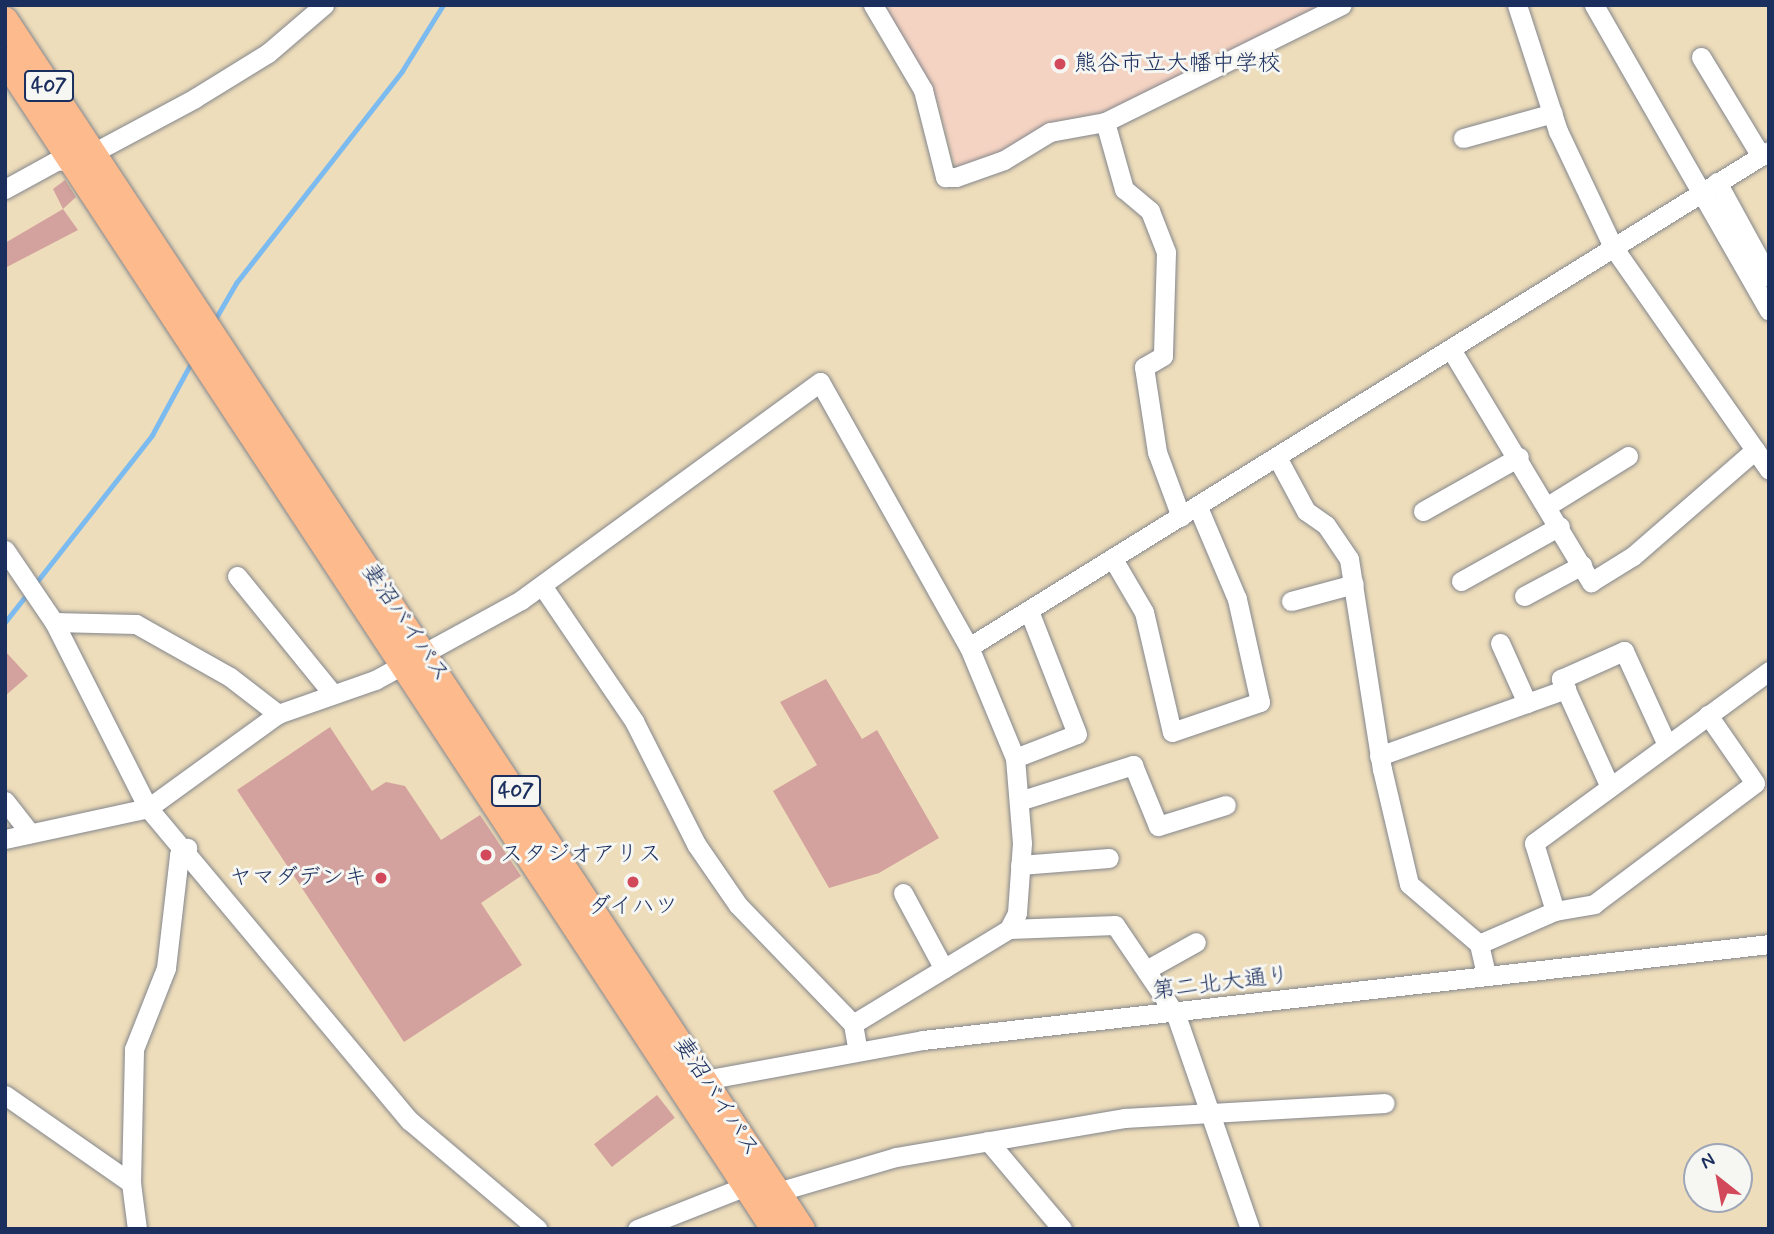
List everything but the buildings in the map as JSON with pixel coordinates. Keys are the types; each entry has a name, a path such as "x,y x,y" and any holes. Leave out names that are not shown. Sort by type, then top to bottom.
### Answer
{"highway":[{"name":"妻沼バイパス","path":"5,20 84,158 219,366 401,665 693,1082 778,1192 802,1229"},
{"name":"妻沼バイパス","path":"5,60 84,158"},
{"name":"妻沼バイパス","path":"219,366 425,652 693,1082 746,1186 774,1229"}],"street":[{"path":"5,189 58,160 84,158 237,74 324,5"},
{"path":"873,5 923,90 945,177 1004,160 1050,132 1105,122 1342,5"},
{"path":"1517,5 1553,113 1613,247 1769,470"},
{"path":"1594,5 1769,277"},
{"path":"969,647 1278,459 1765,154 1701,57"},
{"path":"1463,138 1553,113"},
{"path":"1105,122 1124,188 1150,211 1166,251 1163,356 1144,367 1157,452 1181,517"},
{"path":"1709,187 1769,310"},
{"path":"1452,351 1549,505 1591,582 1633,556 1755,450"},
{"path":"5,839 148,808 278,714 401,665 542,587 728,444 820,382 969,647 1015,758 1020,865 1009,929"},
{"path":"1549,505 1628,456"},
{"path":"1423,511 1519,457"},
{"path":"1278,459 1306,511 1326,525 1349,559 1379,756 1409,884 1479,944 1486,975"},
{"path":"1113,559 1144,612 1172,732 1260,702 1237,599 1198,506"},
{"path":"1461,581 1560,526"},
{"path":"5,550 54,622 148,808 187,848 410,1121 538,1229"},
{"path":"1524,596 1582,565"},
{"path":"237,576 331,693"},
{"path":"1291,601 1354,584"},
{"path":"542,587 634,721 696,844 738,905 853,1024 858,1051"},
{"path":"1015,758 1077,734 1030,611"},
{"path":"54,622 136,624 230,677 278,714"},
{"path":"1500,643 1527,703"},
{"path":"1610,787 1561,679 1624,651 1667,745"},
{"path":"1555,911 1534,843 1769,671"},
{"path":"1379,756 1566,690"},
{"path":"1479,944 1555,911 1594,904 1755,783 1708,715"},
{"path":"1019,801 1133,765 1158,826 1226,805"},
{"path":"5,801 30,833"},
{"path":"137,1229 131,1183 134,1049 166,968 179,855 187,848"},
{"path":"1020,865 1110,858"},
{"path":"903,893 944,970"},
{"path":"853,1024 1009,929 1115,925 1176,1015 1250,1229"},
{"path":"1146,970 1196,942"},
{"name":"第二北大通り","path":"693,1082 858,1051 1769,943"},
{"path":"5,1095 131,1183"},
{"path":"778,1192 897,1157 1125,1118 1385,1103"},
{"path":"988,1140 1062,1229"},
{"path":"637,1229 746,1186"}],"shaded area":[{"name":"熊谷市立大幡中学校","path":"881,5 1328,5 1101,113 1060,120 992,158 956,168 938,102"}],"waterway":[{"path":"214,321 236,283 402,71 443,5"},
{"path":"5,622 152,435 192,361"}],"place":[{"name":"熊谷市立大幡中学校","path":"1060,64"},
{"name":"スタジオアリス","path":"486,855"},
{"name":"ヤマダデンキ","path":"381,878"},
{"name":"ダイハツ","path":"633,882"}]}
